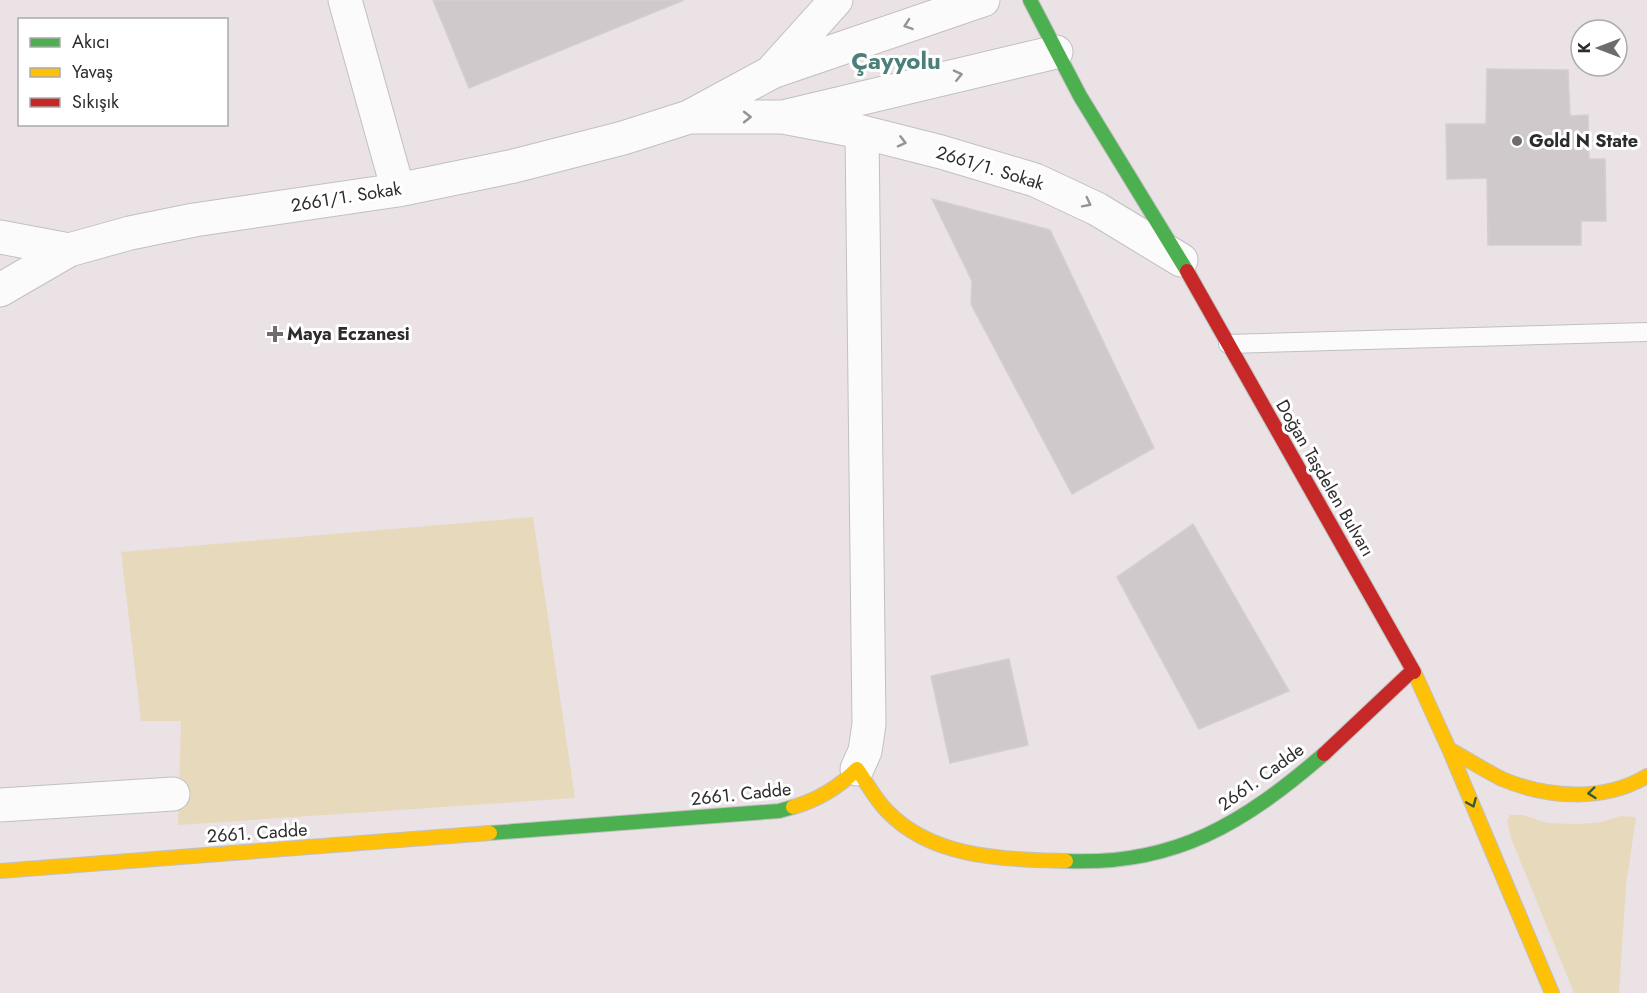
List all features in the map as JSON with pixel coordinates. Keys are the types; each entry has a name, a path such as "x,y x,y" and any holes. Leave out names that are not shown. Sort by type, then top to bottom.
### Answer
{"street":[{"path":"345,0 398,190"},
{"name":"2661/1. Sokak","path":"772,72 836,0"},
{"name":"2661/1. Sokak","path":"0,237 69,250 129,233 194,220 398,190 567,153 689,117 772,72 983,0"},
{"name":"Doğan Taşdelen Bulvarı","path":"1030,0 1080,96 1181,260 1413,670 1449,749 1552,993"},
{"name":"2661/1. Sokak","path":"783,117 1056,52"},
{"name":"2661/1. Sokak","path":"689,117 783,117 862,132 941,152 1035,180 1097,209 1181,260"},
{"path":"857,769 865,751 869,724 862,132"},
{"path":"0,290 69,250"},
{"name":"2661. Cadde","path":"0,871 779,811 806,804 828,794 839,787 857,769 885,808 902,825 921,839 942,848 1002,858 1048,860 1102,861 1149,856 1191,843 1234,822 1272,796 1308,768 1413,670"},
{"path":"1449,749 1510,782 1550,791 1599,793 1618,789 1647,776"},
{"path":"0,805 173,794"}],"lane":[{"path":"1228,344 1647,332"}],"shaded area":[{"path":"533,517 575,798 178,825 181,721 141,721 121,552"},
{"path":"1510,815 1523,815 1547,823 1578,824 1602,822 1621,816 1636,817 1626,886 1619,993 1574,993 1511,838 1507,821"}],"building":[{"path":"433,0 684,0 469,88"},
{"name":"Gold N State","path":"1487,69 1568,70 1570,116 1588,115 1589,159 1605,159 1606,221 1581,221 1581,245 1488,245 1487,178 1447,179 1446,124 1486,124"},
{"path":"932,199 1050,230 1154,448 1072,494 971,304 972,281"},
{"path":"1193,524 1289,691 1199,729 1117,577"},
{"path":"1009,659 1028,745 950,763 931,676"}],"traffic: fast":[{"path":"1030,0 1080,96 1187,271"},
{"path":"1066,861 1105,861 1141,856 1174,848 1206,835 1265,801 1324,754"},
{"path":"490,833 779,811 793,807"}],"traffic: slow":[{"path":"1414,672 1552,993"},
{"path":"1449,749 1502,779 1556,793 1575,794 1613,790 1647,776"},
{"path":"793,807 828,792 857,769 887,811 905,827 926,839 948,847 994,857 1066,861"},
{"path":"0,871 490,833"}],"traffic: jam":[{"path":"1187,271 1414,672"},
{"path":"1324,754 1413,670"}],"place":[{"name":"Gold N State","path":"1517,141"},
{"name":"Maya Eczanesi","path":"275,334"}],"district":[{"name":"Çayyolu","path":"896,60"}]}
